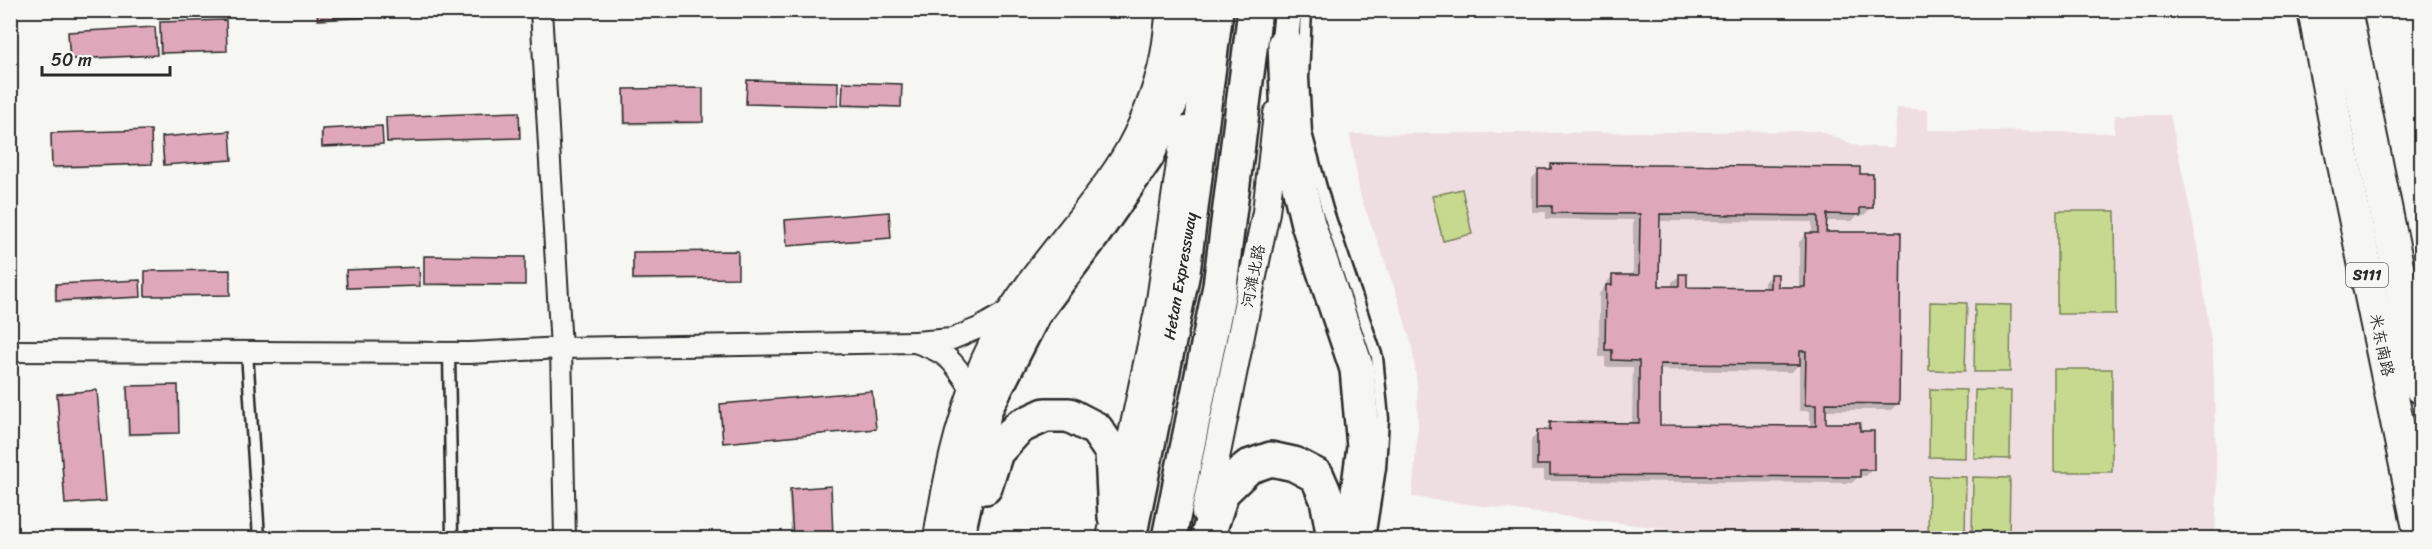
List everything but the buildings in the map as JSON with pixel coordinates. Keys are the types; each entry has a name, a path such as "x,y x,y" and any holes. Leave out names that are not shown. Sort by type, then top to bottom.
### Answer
{"highway":[{"path":"957,538 985,410 1034,313 1094,233 1147,156 1175,93 1198,10"},
{"name":"Hetan Expressway","path":"1118,531 1183,272 1216,10"},
{"path":"1169,538 1220,286 1255,10"},
{"path":"1285,42 1289,144 1308,224 1357,369 1364,447 1352,538"},
{"path":"975,538 983,494 996,452 1018,427 1045,415 1070,415 1087,424 1096,429 1112,452 1118,531"},
{"path":"1207,538 1222,492 1248,467 1271,459 1294,464 1317,476 1327,499 1334,538"}],"main road":[{"name":"米东南路","path":"2314,10 2421,538"},
{"name":"米东南路","path":"2345,10 2421,388"}],"street":[{"path":"541,10 561,348 565,538"},
{"path":"937,538 952,460 966,404 972,390 995,339 1024,288 1118,167 1144,117 1161,72 1170,10"},
{"path":"1118,531 1159,307 1191,93 1198,10"},
{"name":"河滩北路","path":"1199,538 1266,212 1288,10"},
{"path":"10,351 449,353 561,348 915,342 952,339 981,327 1012,309"},
{"path":"915,342 941,351 957,366 972,390"}],"lane":[{"path":"1306,10 1303,78 1306,133 1327,209 1377,357 1383,419 1380,468 1369,538"},
{"path":"247,352 259,538"},
{"path":"449,353 452,538"}],"shaded area":[{"path":"1897,108 1928,110 1928,130 2114,133 2115,115 2170,115 2196,238 2213,354 2217,489 2215,538 1740,538 1412,497 1418,426 1417,385 1412,346 1396,292 1360,195 1350,134 1820,131 1860,147 1894,147"}],"green space":[{"path":"1462,189 1472,234 1443,241 1432,196"},
{"path":"2057,211 2115,211 2116,314 2057,314"},
{"path":"1930,302 1967,303 1965,371 1929,370"},
{"path":"1975,304 2011,305 2010,372 1974,372"},
{"path":"2054,369 2112,369 2112,472 2054,472"},
{"path":"1930,389 1966,390 1965,458 1929,457"},
{"path":"1975,390 2011,391 2010,459 1974,458"},
{"path":"1929,476 1966,477 1965,538 1928,538"},
{"path":"1973,477 2010,478 2009,538 1972,538"}]}
